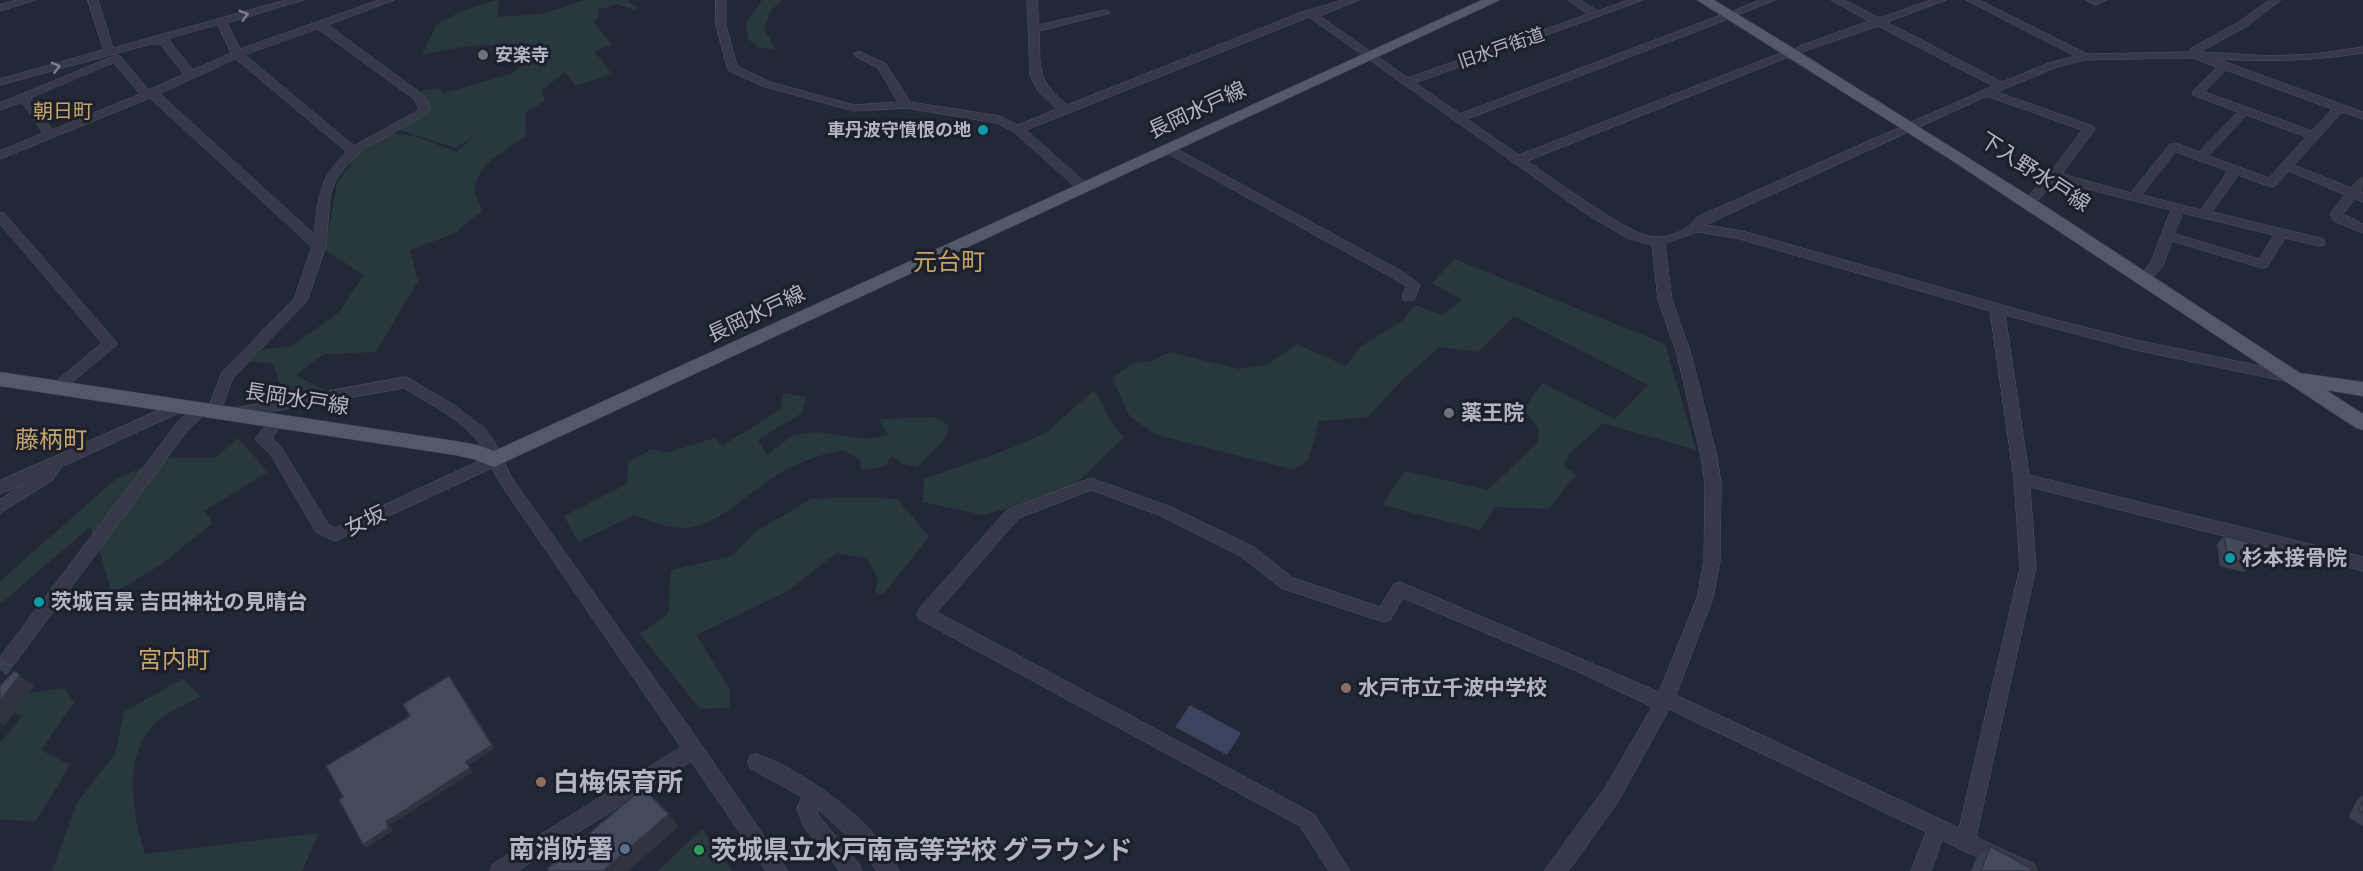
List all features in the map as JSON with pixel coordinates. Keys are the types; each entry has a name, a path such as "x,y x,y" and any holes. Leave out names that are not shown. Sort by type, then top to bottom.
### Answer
{"main road":[{"name":"長岡水戸線","path":"0,379 455,448 477,452 494,460 1493,0"},
{"name":"下入野水戸線","path":"1704,0 1734,13 1914,126 2363,423"},
{"name":"下入野水戸線","path":"1720,0 1734,13"},
{"name":"下入野水戸線","path":"1914,126 2033,198 2363,409"},
{"name":"下入野水戸線","path":"2294,378 2363,389"}],"street":[{"path":"0,8 30,0"},
{"path":"93,0 112,55 145,93 154,95 319,246"},
{"path":"0,82 112,55 161,38 298,0"},
{"path":"0,155 150,94 237,54 389,0"},
{"path":"721,0 720,26 732,68 766,84 854,108 906,105 1000,120 1018,129 1084,188"},
{"path":"1032,0 1036,76 1039,85 1066,111"},
{"path":"1018,129 1306,14 1314,14 1354,0"},
{"path":"1573,0 1597,15"},
{"name":"旧水戸街道","path":"1406,82 1638,0"},
{"path":"1459,118 1770,0"},
{"path":"1836,0 2002,86"},
{"path":"1518,160 1796,51 1941,0"},
{"path":"1971,0 2085,57"},
{"path":"2091,0 2096,2 2102,0"},
{"path":"2194,56 2194,51 2243,24 2276,0"},
{"path":"1034,29 1105,13"},
{"path":"1314,14 1314,17 1586,208 1632,235 1658,242 1669,240 1697,228 1737,234 1998,309 2125,342 2294,378"},
{"path":"221,21 237,54 354,152"},
{"path":"216,411 227,376 300,301 319,246 324,197 329,181 362,145 421,112 424,103 419,97 320,25"},
{"path":"161,38 191,75"},
{"path":"1697,228 1702,220 1987,92 2053,65 2085,57 2284,58 2314,57 2363,50"},
{"path":"858,54 882,66 906,105"},
{"path":"0,106 25,97 112,55"},
{"path":"2194,56 2363,116"},
{"path":"2224,66 2196,93 2315,136"},
{"path":"1987,92 2089,129 2054,176 2033,198"},
{"path":"25,97 50,135"},
{"path":"2134,197 2174,147 2271,183 2340,107"},
{"path":"2201,157 2245,111"},
{"path":"1169,149 1398,274 1413,285 1409,297"},
{"path":"2287,166 2358,196"},
{"path":"2205,213 2235,170"},
{"path":"2054,176 2319,242"},
{"path":"2363,182 2358,196 2336,214 2338,218 2363,229"},
{"path":"2150,272 2156,266 2179,207"},
{"path":"0,216 111,344 55,387"},
{"path":"2169,236 2262,264 2282,233"},
{"path":"1554,871 1612,794 1665,700 1705,598 1712,561 1714,512 1709,457 1684,354 1665,300 1658,242"},
{"path":"1965,842 2028,568 2022,479 2006,380 1998,309"},
{"path":"9,658 182,427 216,411 406,382 474,428 487,441 494,460 507,482 778,871"},
{"path":"0,488 180,406"},
{"name":"女坂","path":"277,421 263,439 276,451 322,528 335,535 494,460"},
{"path":"0,507 48,476 57,462"},
{"path":"2022,479 2363,564"},
{"path":"1340,871 1307,820 925,614 1013,514 1091,484 1165,511 1248,552 1287,583 1384,615 1401,589 1594,671 1652,699 1681,705 2027,871"},
{"path":"500,871 694,749"},
{"path":"758,762 790,777 815,793 860,832 889,871"},
{"path":"815,793 806,809 811,820 852,871"},
{"path":"1921,871 1937,829"}],"shaded area":[{"path":"499,0 497,17 543,14 585,0 629,0 628,2 637,7 635,10 617,4 598,10 599,17 593,21 612,45 594,51 612,74 575,86 565,72 542,90 545,101 525,113 526,136 493,159 480,174 475,193 482,211 455,233 410,250 418,281 376,352 324,354 295,375 329,392 302,399 281,387 273,363 249,362 261,350 292,346 338,313 364,275 325,250 337,183 357,156 390,133 417,137 457,152 477,133 456,148 400,130 430,109 422,91 440,88 444,95 444,93 511,74 536,54 522,49 493,45 465,47 422,55 437,24 462,11"},
{"path":"762,0 783,0 771,10 764,29 776,50 758,47 748,39 746,23"},
{"path":"1455,259 1665,344 1696,450 1602,423 1566,459 1564,466 1576,475 1549,509 1495,507 1480,530 1382,505 1405,471 1488,490 1539,441 1538,427 1524,409 1542,383 1615,419 1648,385 1514,316 1478,352 1440,347 1402,380 1368,417 1319,421 1309,459 1294,470 1157,435 1130,417 1112,378 1134,363 1152,361 1170,352 1239,369 1267,365 1297,344 1346,366 1360,347 1402,321 1415,305 1442,315 1462,300 1432,283"},
{"path":"1094,390 1116,429 1124,437 1075,485 1035,501 983,515 923,502 924,479 1014,447 1047,432"},
{"path":"783,393 806,397 802,413 758,440 767,455 793,435 817,432 868,439 888,435 879,419 935,417 949,426 945,439 917,467 903,464 892,456 885,466 861,471 860,460 843,450 825,454 783,471 725,512 704,523 678,528 634,515 578,542 564,516 627,484 628,462 652,449 667,453 714,438 722,446 781,409"},
{"path":"238,438 268,472 204,511 213,523 160,565 112,594 90,527 0,604 0,581 116,479 165,458 215,458"},
{"path":"855,497 897,499 929,536 883,595 875,592 878,578 866,558 836,553 788,591 696,635 730,689 729,708 700,709 640,634 668,614 671,570 732,556 755,532 811,499"},
{"path":"182,679 201,696 160,719 148,732 139,748 135,765 133,783 136,820 145,854 319,833 302,871 52,871 77,803 115,754 124,712"},
{"path":"64,688 74,702 41,750 70,765 35,822 0,819 0,743 22,716 5,710 12,696"},
{"name":"茨城県立水戸南高等学校 グラウンド","path":"702,829 733,871 658,871"}],"water":[{"path":"1190,705 1241,733 1227,755 1175,727"}],"building":[{"path":"2224,536 2248,542 2252,565 2228,558"},
{"path":"14,671 20,675 0,701 0,686"},
{"path":"449,676 492,745 466,762 470,768 386,822 389,828 363,845 339,800 343,797 326,766 410,716 403,704"},
{"path":"643,788 669,814 603,871 548,871 547,869"},
{"path":"2363,801 2363,813 2358,810"},
{"path":"1990,846 2036,871 1981,871"}],"tunnel":[{"path":"0,670 9,658"}],"place":[{"name":"安楽寺","path":"483,55"},
{"name":"車丹波守憤恨の地","path":"983,130"},
{"name":"薬王院","path":"1449,413"},
{"name":"杉本接骨院","path":"2230,558"},
{"name":"茨城百景 吉田神社の見晴台","path":"39,602"},
{"name":"水戸市立千波中学校","path":"1346,688"},
{"name":"白梅保育所","path":"541,782"},
{"name":"南消防署","path":"625,849"},
{"name":"茨城県立水戸南高等学校 グラウンド","path":"699,850"}],"district":[{"name":"朝日町","path":"63,111"},
{"name":"元台町","path":"949,262"},
{"name":"藤柄町","path":"51,440"},
{"name":"宮内町","path":"174,660"}]}
